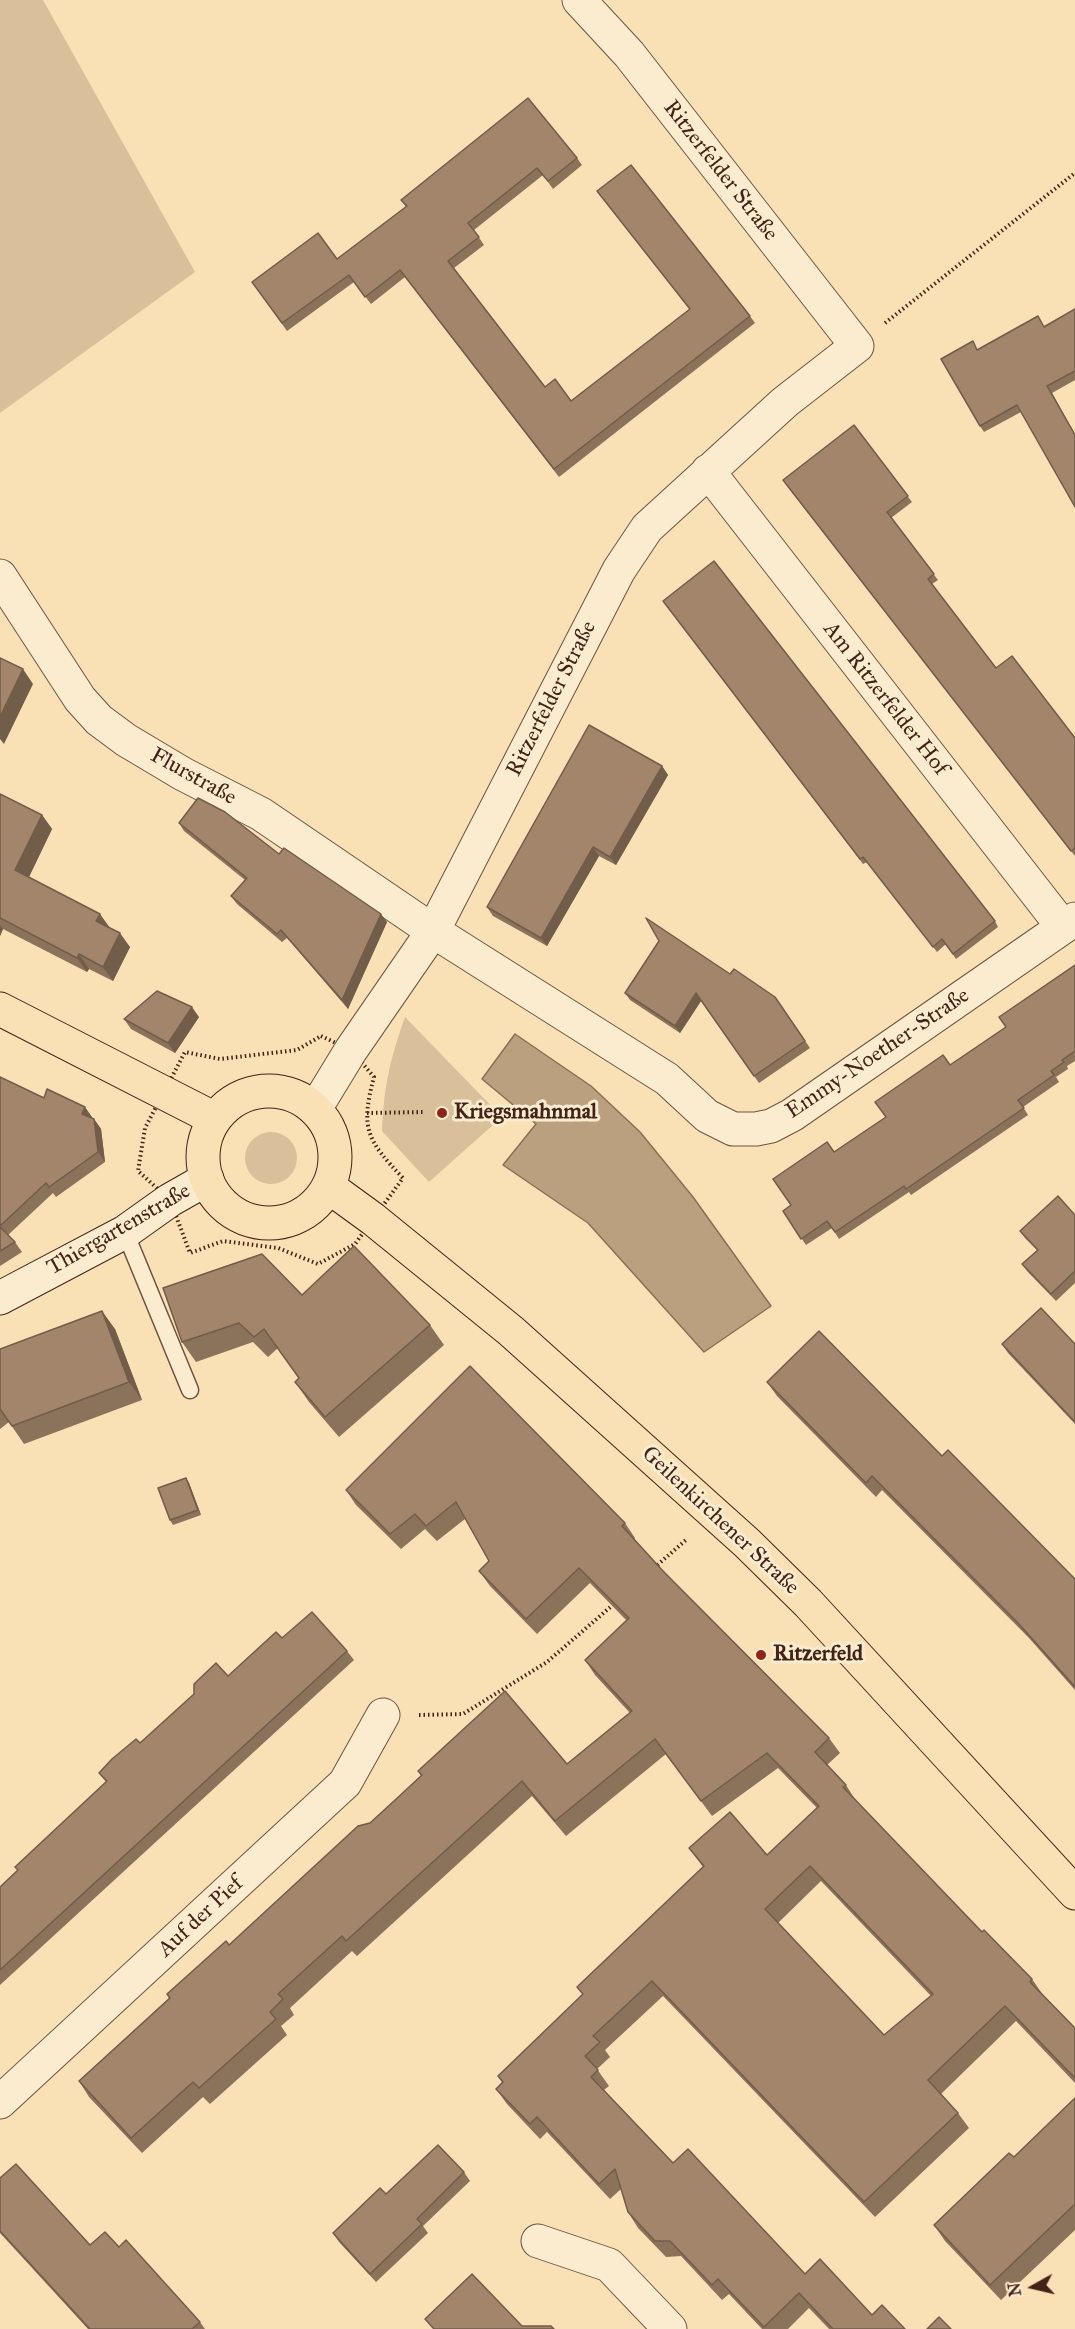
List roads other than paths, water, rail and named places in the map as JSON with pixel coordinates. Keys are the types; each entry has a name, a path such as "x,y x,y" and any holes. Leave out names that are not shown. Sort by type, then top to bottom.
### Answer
{"main road":[{"path":"0,1009 163,1095 215,1119"},
{"path":"274,1091 296,1096 315,1109 328,1125 335,1146 336,1167 329,1187 316,1205 298,1217 277,1223 255,1222 234,1213 217,1199 207,1179 204,1148 215,1119 231,1103 251,1094 274,1091"},
{"name":"Geilenkirchener Straße","path":"329,1187 373,1219 511,1331 715,1514 808,1603 1075,1893"}],"street":[{"name":"Ritzerfelder Straße","path":"315,1109 351,1050 433,931 619,570 647,528 785,402 857,346 629,54 579,0"},
{"name":"Am Ritzerfelder Hof","path":"708,471 1069,923"},
{"name":"Flurstraße","path":"0,576 80,699 99,720 183,774 261,814 433,931"},
{"name":"Emmy-Noether-Straße","path":"433,931 667,1079 707,1116 733,1129 756,1129 771,1126 792,1115 1069,923"},
{"name":"Thiergartenstraße","path":"0,1298 125,1232 170,1200 207,1179"},
{"name":"Auf der Pief","path":"0,2102 345,1783 383,1716"},
{"path":"538,2241 609,2265 670,2329"}],"lane":[{"path":"125,1232 190,1390"}],"place":[{"name":"Kriegsmahnmal","path":"442,1113"},
{"name":"Ritzerfeld","path":"761,1655"}]}
